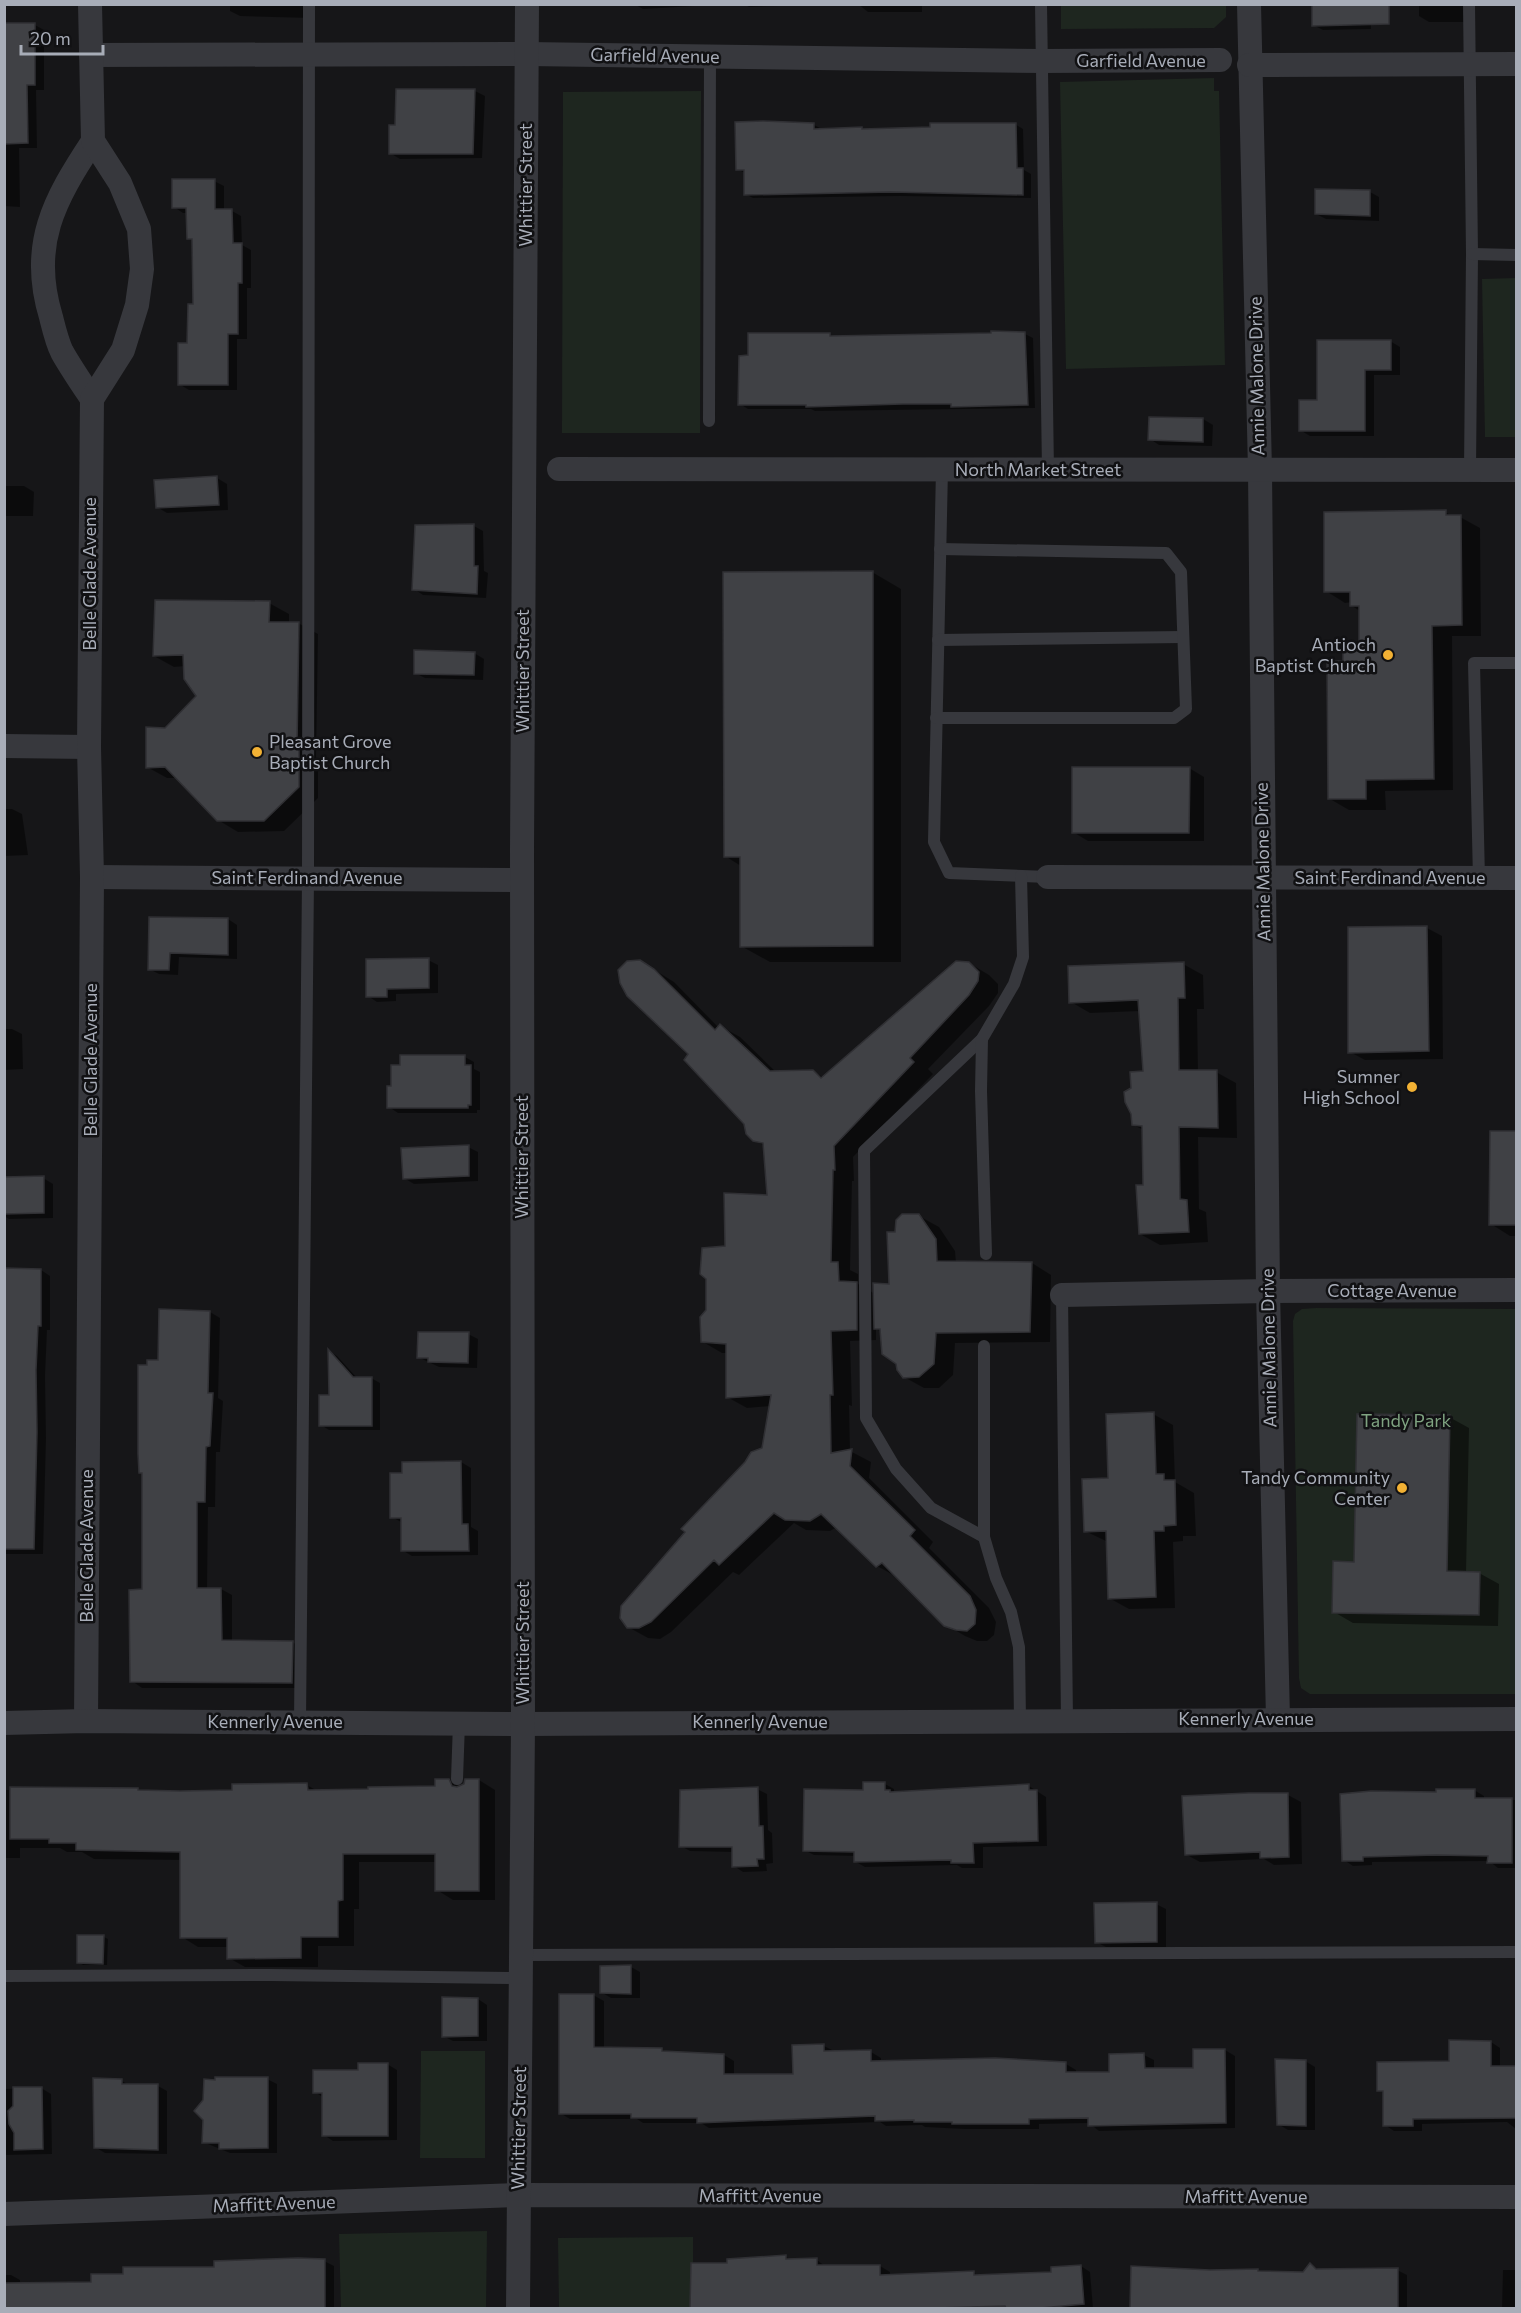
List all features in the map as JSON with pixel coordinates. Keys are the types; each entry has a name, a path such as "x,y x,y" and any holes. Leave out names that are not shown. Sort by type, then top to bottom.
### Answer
{"street":[{"path":"90,4 93,141 120,183 139,229 142,269 137,305 123,350 92,399 61,350 47,304 42,270 46,229 65,183 93,141"},
{"name":"Whittier Street","path":"518,2308 523,1724 522,880 527,4"},
{"name":"Annie Malone Drive","path":"1249,4 1260,470 1268,1291 1278,1719"},
{"name":"Garfield Avenue","path":"91,55 527,54 1041,62 1220,60"},
{"path":"1249,65 1516,64"},
{"name":"Belle Glade Avenue","path":"86,1721 92,877 89,747 92,399"},
{"name":"North Market Street","path":"559,469 1516,470"},
{"path":"4,746 89,747"},
{"name":"Saint Ferdinand Avenue","path":"92,877 522,880"},
{"name":"Saint Ferdinand Avenue","path":"1048,878 1516,879"},
{"name":"Cottage Avenue","path":"1062,1295 1516,1290"},
{"name":"Kennerly Avenue","path":"4,1723 86,1721 523,1724 1516,1719"},
{"name":"Maffitt Avenue","path":"4,2214 518,2195 1516,2197"}],"lane":[{"path":"300,1722 308,878 309,4"},
{"path":"1041,4 1048,470"},
{"path":"1469,4 1472,254 1470,470"},
{"path":"709,421 710,56"},
{"path":"1472,254 1516,255"},
{"path":"942,469 934,842 949,873 1048,878"},
{"path":"936,718 1174,718 1186,709 1181,572 1166,553 940,549"},
{"path":"938,640 1184,637"},
{"path":"1479,879 1474,663 1516,663"},
{"path":"984,1537 931,1508 896,1469 866,1418 864,1151 982,1039 1014,984 1023,957 1021,876"},
{"path":"982,1039 981,1091 986,1254"},
{"path":"1062,1295 1067,1720"},
{"path":"984,1346 984,1537 996,1578 1011,1612 1019,1647 1020,1721"},
{"path":"458,1779 459,1723"},
{"path":"4,1976 270,1975 521,1967 1516,1952"}],"green space":[{"path":"1061,5 1226,5 1226,17 1214,28 1061,29"},
{"path":"1214,78 1214,91 1219,91 1225,365 1066,369 1060,82"},
{"path":"701,91 700,433 562,433 563,92"},
{"path":"1516,278 1516,437 1485,437 1482,279"},
{"name":"Tandy Park","path":"1302,1309 1516,1309 1516,1694 1310,1694 1301,1688 1293,1321 1295,1314"},
{"path":"421,2051 485,2051 485,2158 420,2158"},
{"path":"487,2231 486,2308 341,2308 339,2234"},
{"path":"693,2237 693,2308 559,2308 558,2238"}],"building":[{"path":"1312,4 1389,4 1389,24 1312,26"},
{"path":"4,23 35,23 35,85 27,85 28,143 4,144"},
{"path":"396,89 475,89 473,154 389,154 389,125 395,125"},
{"path":"735,122 814,123 814,129 930,127 930,123 1016,123 1017,168 1023,168 1023,195 891,192 744,195 744,170 736,170"},
{"path":"172,179 215,179 215,209 232,209 233,243 242,243 242,283 238,283 238,334 228,334 228,385 178,385 178,343 187,343 188,304 193,304 192,239 187,239 186,208 172,208"},
{"path":"1315,189 1370,190 1370,216 1315,214"},
{"path":"991,331 1025,332 1028,405 951,407 951,404 903,404 806,407 806,405 738,405 739,356 748,355 748,333 830,333 830,336 991,333"},
{"path":"1317,340 1391,340 1391,370 1365,370 1365,431 1299,431 1299,400 1317,400"},
{"path":"1149,417 1203,418 1203,442 1148,440"},
{"path":"217,476 219,505 156,508 154,480"},
{"name":"Antioch Baptist Church","path":"1446,510 1446,515 1461,515 1462,625 1432,626 1434,779 1366,780 1366,799 1328,799 1327,661 1343,661 1343,650 1359,649 1359,606 1350,606 1350,592 1324,592 1324,512"},
{"path":"474,524 474,566 478,566 477,594 412,590 415,525"},
{"path":"873,571 873,946 740,947 740,857 724,857 723,572"},
{"path":"155,600 270,601 269,622 299,622 297,745 299,748 299,787 264,821 217,821 165,767 146,768 146,727 165,728 196,696 184,679 183,655 153,656"},
{"path":"414,650 475,652 474,675 414,674"},
{"path":"1072,767 1190,767 1189,833 1072,833"},
{"path":"149,917 228,918 228,955 170,953 169,970 148,970"},
{"path":"1427,926 1429,1051 1348,1053 1348,927"},
{"path":"429,958 429,988 387,989 387,997 366,997 366,959"},
{"path":"640,960 654,969 715,1030 720,1024 770,1071 813,1070 821,1078 956,961 969,962 979,972 978,981 969,995 910,1058 914,1062 834,1146 831,1262 838,1262 839,1281 857,1282 857,1330 831,1331 833,1395 830,1395 831,1453 852,1449 850,1466 915,1530 910,1536 970,1596 976,1610 975,1624 967,1631 944,1626 882,1563 876,1567 821,1514 810,1521 785,1520 774,1513 719,1565 714,1560 651,1622 639,1628 627,1628 620,1618 621,1606 685,1532 681,1529 745,1462 751,1452 762,1448 771,1395 726,1398 726,1344 701,1342 700,1317 706,1310 706,1279 700,1274 702,1248 725,1246 724,1193 767,1195 763,1143 753,1141 746,1134 744,1124 684,1060 688,1054 627,996 620,983 618,970 627,961"},
{"path":"1184,962 1185,998 1178,998 1179,1070 1217,1070 1218,1128 1179,1127 1180,1199 1187,1200 1189,1232 1139,1234 1136,1185 1143,1185 1142,1126 1132,1125 1124,1092 1131,1088 1130,1072 1143,1071 1138,1000 1069,1003 1068,966"},
{"path":"400,1055 465,1055 465,1065 471,1065 471,1105 468,1105 468,1108 387,1108 387,1086 391,1086 391,1065 400,1065"},
{"path":"1490,1131 1516,1131 1516,1225 1489,1225"},
{"path":"469,1145 469,1176 403,1179 401,1148"},
{"path":"44,1176 44,1213 4,1214 4,1177"},
{"path":"902,1214 919,1214 936,1239 937,1261 1032,1262 1030,1332 936,1333 934,1364 919,1377 903,1378 896,1364 882,1354 880,1329 874,1329 873,1283 889,1284 887,1232 895,1232 896,1220"},
{"path":"4,1268 41,1269 41,1326 38,1326 36,1370 34,1549 4,1549"},
{"path":"159,1309 210,1311 208,1393 213,1393 210,1446 206,1447 205,1502 197,1502 197,1588 221,1588 222,1640 293,1641 292,1683 130,1682 129,1590 142,1589 142,1473 139,1473 138,1454 138,1365 147,1365 147,1360 158,1360"},
{"path":"418,1332 469,1332 468,1363 428,1362 428,1358 417,1358"},
{"path":"328,1349 353,1377 372,1377 372,1426 319,1426 319,1395 329,1395"},
{"path":"1154,1412 1156,1474 1164,1474 1164,1480 1175,1480 1176,1525 1164,1526 1164,1531 1154,1531 1156,1597 1108,1599 1106,1531 1084,1532 1082,1479 1108,1478 1106,1414"},
{"name":"Tandy Community Center","path":"1357,1414 1450,1415 1447,1571 1480,1572 1479,1615 1332,1613 1333,1561 1354,1562"},
{"path":"461,1461 462,1524 468,1524 469,1551 401,1551 401,1518 390,1518 390,1473 402,1473 402,1462"},
{"path":"435,1779 449,1779 452,1786 457,1787 464,1784 465,1779 479,1779 479,1891 435,1891 435,1854 343,1854 343,1900 338,1901 338,1937 301,1937 301,1958 227,1959 227,1938 180,1938 180,1852 76,1850 76,1843 49,1843 49,1839 10,1839 10,1787 138,1788 138,1790 180,1791 232,1790 232,1784 307,1783 308,1790 368,1789 368,1787 435,1786"},
{"path":"863,1782 885,1782 885,1790 890,1790 890,1792 1029,1784 1029,1790 1037,1790 1038,1841 973,1843 974,1863 951,1863 951,1860 854,1862 854,1852 803,1851 804,1789 863,1790"},
{"path":"758,1787 759,1826 763,1826 764,1859 757,1859 758,1866 732,1867 732,1847 679,1847 680,1790"},
{"path":"1436,1789 1475,1789 1475,1798 1512,1798 1512,1863 1487,1863 1488,1856 1436,1855 1363,1857 1363,1861 1342,1861 1340,1794 1371,1791 1436,1792"},
{"path":"1288,1793 1289,1857 1260,1858 1260,1852 1185,1855 1182,1796"},
{"path":"1157,1902 1157,1942 1095,1943 1094,1903"},
{"path":"77,1935 104,1935 103,1964 77,1963"},
{"path":"631,1965 631,1994 600,1993 600,1966"},
{"path":"559,1994 594,1994 594,2047 662,2048 662,2051 724,2054 724,2074 793,2074 792,2045 824,2044 824,2051 871,2050 871,2061 995,2058 1066,2062 1066,2072 1109,2072 1109,2054 1144,2053 1145,2068 1193,2068 1193,2049 1225,2049 1226,2123 1088,2126 1088,2118 1029,2119 1029,2124 952,2124 952,2122 914,2122 914,2120 875,2121 875,2116 697,2123 697,2118 631,2118 631,2114 559,2114"},
{"path":"442,1997 478,1998 478,2036 442,2037"},
{"path":"1449,2040 1491,2041 1491,2066 1516,2066 1516,2118 1413,2119 1413,2126 1383,2126 1383,2091 1377,2091 1377,2062 1449,2061"},
{"path":"1275,2059 1306,2060 1306,2126 1277,2125"},
{"path":"358,2063 388,2063 388,2136 322,2136 322,2093 313,2093 313,2070 358,2070"},
{"path":"215,2077 268,2077 268,2148 219,2149 219,2143 202,2143 203,2120 194,2111 203,2100 204,2079 215,2080"},
{"path":"93,2078 122,2079 122,2084 158,2084 158,2150 94,2148"},
{"path":"13,2087 42,2087 43,2149 14,2150 14,2133 9,2124 8,2111 13,2106"},
{"path":"786,2255 786,2259 817,2258 817,2265 880,2265 880,2275 974,2271 974,2275 1051,2272 1051,2267 1081,2265 1084,2304 1041,2308 1006,2308 1005,2306 690,2308 691,2263 727,2263 727,2259"},
{"path":"325,2259 325,2308 4,2308 4,2283 91,2282 91,2274 123,2274 123,2267 214,2267 214,2261"},
{"path":"1310,2263 1316,2269 1398,2268 1398,2308 1130,2308 1131,2266 1303,2272"}],"place":[{"name":"Antioch Baptist Church","path":"1388,655"},
{"name":"Pleasant Grove Baptist Church","path":"257,752"},
{"name":"Sumner High School","path":"1412,1087"},
{"name":"Tandy Community Center","path":"1402,1488"}]}
